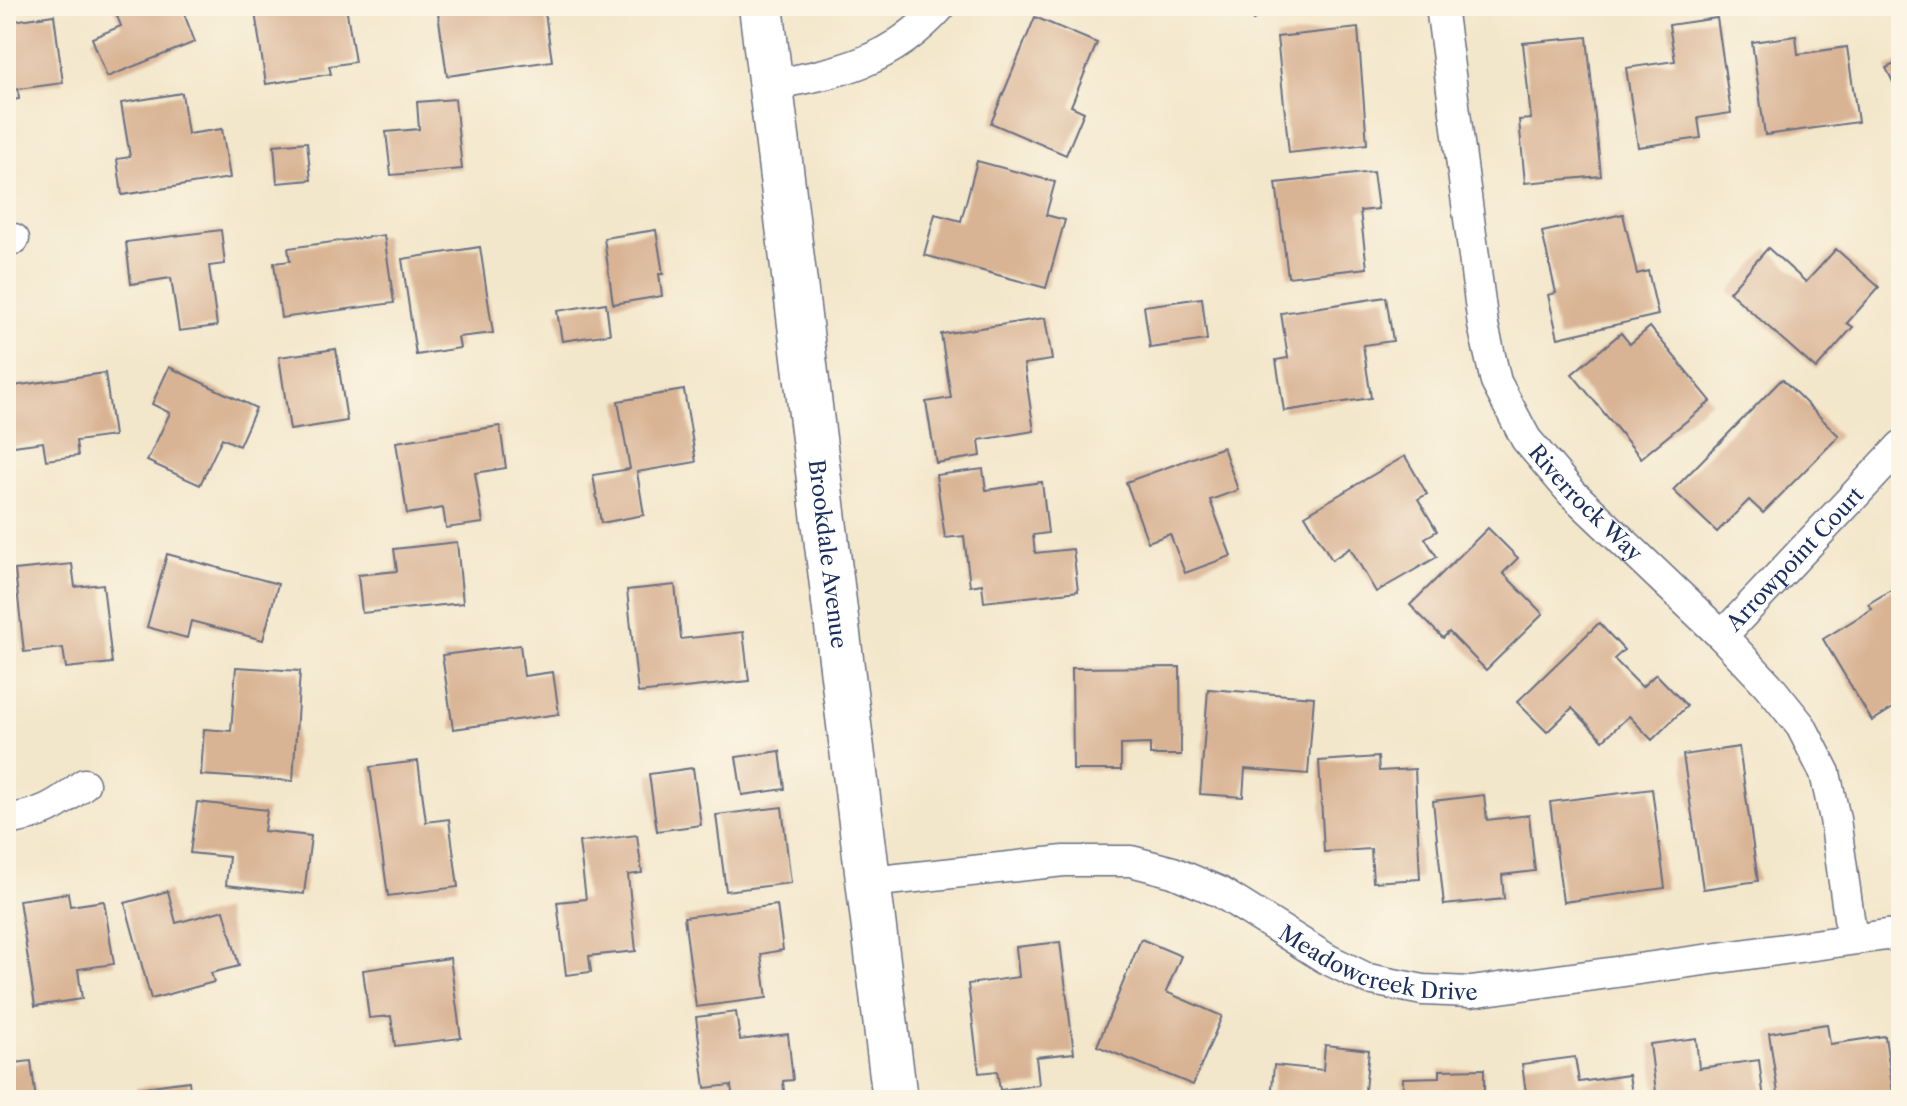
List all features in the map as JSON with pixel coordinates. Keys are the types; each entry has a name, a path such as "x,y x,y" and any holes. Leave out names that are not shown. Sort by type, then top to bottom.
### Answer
{"street":[{"name":"Brookdale Avenue","path":"761,6 895,1100"},
{"path":"770,85 835,73 880,56 923,27 941,6"},
{"name":"Riverrock Way","path":"1441,6 1483,325 1496,382 1526,439 1572,493 1722,636 1801,726 1825,773 1835,819 1852,939"},
{"name":"Arrowpoint Court","path":"1722,636 1901,446"},
{"path":"6,820 33,816 59,804 84,784"},
{"name":"Meadowcreek Drive","path":"870,882 1064,861 1131,861 1173,872 1220,892 1327,959 1368,979 1423,990 1471,992 1901,933"}],"building":[{"path":"113,6 181,6 195,42 107,77 92,38 121,26"},
{"path":"254,6 346,6 355,62 329,66 331,74 266,84"},
{"path":"437,6 544,6 552,61 447,76"},
{"path":"1245,6 1276,6 1253,20"},
{"path":"54,15 63,83 18,89 19,99 6,101 6,22"},
{"path":"1035,17 1097,43 1071,106 1084,112 1066,155 991,123"},
{"path":"1717,18 1731,113 1698,118 1701,138 1638,147 1626,68 1675,61 1669,25"},
{"path":"1358,28 1367,144 1289,153 1277,37"},
{"path":"1796,36 1798,54 1847,47 1858,122 1765,135 1752,42"},
{"path":"1587,37 1601,176 1525,183 1519,120 1531,119 1523,43"},
{"path":"1901,61 1901,98 1886,68"},
{"path":"182,93 188,134 222,129 230,178 122,195 117,159 130,157 121,103"},
{"path":"455,99 462,169 391,175 386,132 419,129 417,102"},
{"path":"307,142 311,180 277,183 274,145"},
{"path":"977,161 1055,182 1046,215 1065,220 1046,288 924,255 935,214 961,221"},
{"path":"1373,172 1378,209 1360,211 1367,268 1288,277 1276,183"},
{"path":"1623,214 1637,274 1648,271 1658,315 1558,338 1548,295 1556,293 1542,232"},
{"path":"221,230 225,264 209,266 217,326 179,331 171,278 131,284 126,242"},
{"path":"656,230 663,274 659,274 662,296 613,304 604,238"},
{"path":"384,235 394,303 281,318 274,263 290,261 288,248"},
{"path":"480,247 493,333 458,337 460,348 416,355 402,259"},
{"path":"1768,248 1806,282 1836,249 1879,287 1847,323 1853,327 1816,369 1729,292"},
{"path":"1386,297 1393,341 1363,345 1371,398 1284,411 1276,360 1288,358 1281,313"},
{"path":"1202,298 1207,340 1150,348 1144,306"},
{"path":"606,303 610,334 562,341 557,311"},
{"path":"1045,318 1052,360 1024,364 1034,431 979,440 981,456 936,463 926,402 951,398 941,334"},
{"path":"1650,327 1711,401 1641,458 1572,374 1621,333 1630,344"},
{"path":"336,349 347,421 290,430 279,357"},
{"path":"169,367 256,408 239,446 222,438 200,485 147,461 170,413 152,404"},
{"path":"105,373 114,436 76,441 78,456 46,460 43,442 6,447 6,387"},
{"path":"1782,379 1839,436 1763,513 1749,500 1717,532 1673,490"},
{"path":"684,390 696,462 637,472 644,515 601,523 593,475 630,469 618,401"},
{"path":"500,426 506,468 475,473 483,523 446,528 443,508 407,514 396,442"},
{"path":"1223,447 1238,490 1210,500 1231,556 1185,573 1170,534 1148,542 1126,482"},
{"path":"1405,456 1427,494 1418,499 1437,531 1425,538 1437,557 1376,592 1350,548 1332,560 1305,515"},
{"path":"983,469 986,490 1042,482 1048,533 1033,535 1035,553 1073,549 1078,591 984,602 982,584 970,586 964,536 945,538 936,475"},
{"path":"1488,528 1518,558 1503,573 1543,614 1486,670 1449,632 1443,638 1410,605"},
{"path":"457,542 463,603 362,613 358,575 397,571 394,549"},
{"path":"167,554 278,584 263,640 191,621 187,638 147,627"},
{"path":"72,564 75,587 103,584 112,663 66,668 63,648 24,652 15,570"},
{"path":"1901,584 1901,703 1872,721 1823,639 1872,609 1868,604"},
{"path":"675,585 681,639 743,632 749,681 638,693 627,590"},
{"path":"6,597 11,618 6,618"},
{"path":"1599,623 1624,650 1614,659 1642,687 1656,674 1687,706 1652,740 1629,716 1603,740 1572,708 1547,732 1517,702"},
{"path":"520,645 524,676 553,672 559,714 453,729 442,655"},
{"path":"236,667 300,671 293,781 201,775 204,729 231,731"},
{"path":"1180,667 1181,755 1150,755 1150,744 1121,745 1121,770 1073,770 1072,668"},
{"path":"1208,689 1314,697 1308,774 1245,769 1243,797 1200,794"},
{"path":"1739,747 1758,881 1703,889 1683,755"},
{"path":"780,751 785,789 742,795 736,757"},
{"path":"1378,757 1379,771 1415,769 1420,879 1373,882 1371,849 1324,852 1319,761"},
{"path":"418,761 426,822 449,819 458,887 388,896 370,767"},
{"path":"693,768 701,825 657,831 649,774"},
{"path":"1652,789 1665,888 1563,902 1550,802"},
{"path":"1484,795 1487,820 1529,815 1535,871 1502,875 1504,899 1444,905 1433,801"},
{"path":"197,802 267,810 264,831 311,836 304,894 226,885 229,857 190,853"},
{"path":"782,807 791,883 726,891 716,815"},
{"path":"637,835 642,873 628,875 636,951 589,956 591,972 566,975 557,902 586,899 579,842"},
{"path":"168,891 176,923 224,910 239,966 211,973 214,982 151,999 125,903"},
{"path":"68,893 70,906 104,901 114,964 78,969 82,999 35,1006 19,900"},
{"path":"777,905 783,950 761,954 767,998 696,1007 684,917"},
{"path":"1141,939 1181,956 1166,992 1222,1016 1193,1085 1097,1046"},
{"path":"1060,942 1074,1053 1036,1057 1039,1085 1000,1090 997,1071 979,1073 968,984 1019,977 1016,947"},
{"path":"450,958 461,1038 395,1046 391,1016 369,1018 363,970"},
{"path":"736,1012 740,1040 788,1034 793,1080 783,1081 785,1100 733,1100 731,1085 705,1088 696,1017"},
{"path":"1827,1024 1830,1044 1885,1036 1894,1100 1779,1100 1769,1033"},
{"path":"1696,1038 1699,1068 1759,1060 1764,1100 1657,1100 1650,1044"},
{"path":"1325,1045 1369,1050 1364,1100 1271,1100 1274,1065 1323,1070"},
{"path":"1575,1057 1579,1082 1629,1075 1633,1100 1527,1100 1522,1064"},
{"path":"31,1061 36,1100 6,1100 6,1064"},
{"path":"1484,1069 1484,1100 1383,1100 1383,1094 1403,1094 1403,1078 1440,1077 1440,1070"},
{"path":"189,1081 191,1100 138,1100 136,1088"}]}
